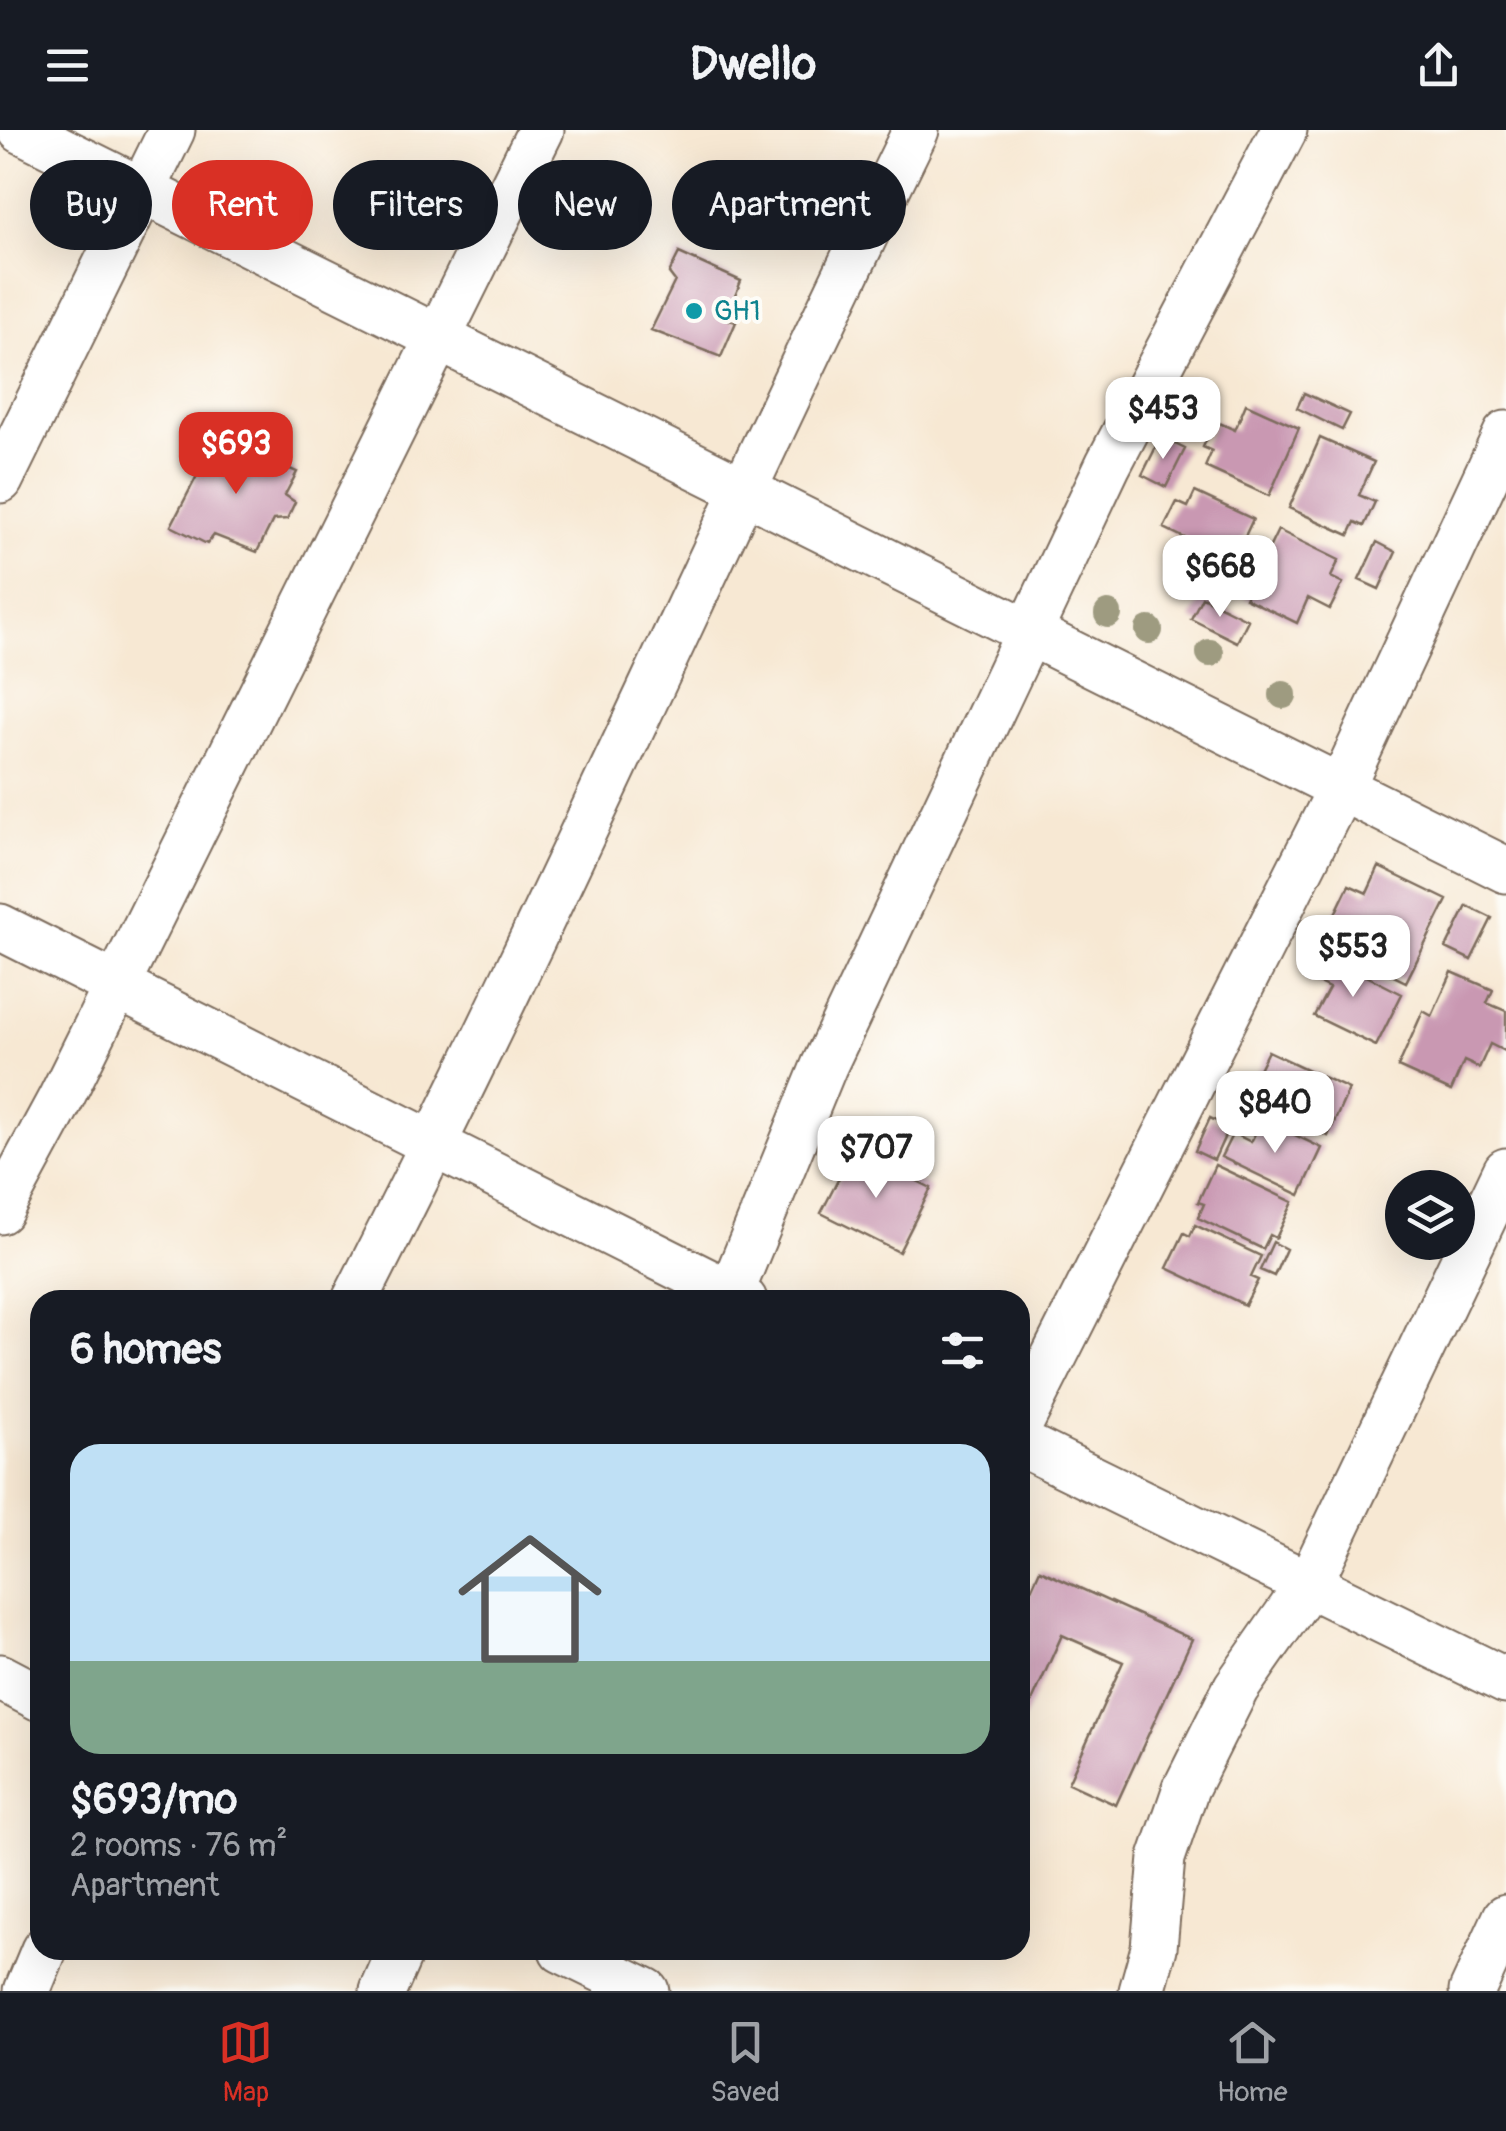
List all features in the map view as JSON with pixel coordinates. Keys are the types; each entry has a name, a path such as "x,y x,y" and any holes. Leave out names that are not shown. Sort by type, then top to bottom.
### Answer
{"street":[{"path":"22,130 82,160"},
{"path":"152,172 172,130"},
{"path":"0,1211 60,1100 541,130"},
{"path":"359,1290 433,1146 741,488 916,130"},
{"path":"737,1290 824,1066 1031,636 1085,556 1168,347 1284,130"},
{"path":"152,195 1506,870"},
{"path":"0,480 114,250"},
{"path":"1030,1404 1342,788 1506,434"},
{"path":"0,927 718,1290"},
{"path":"1142,1991 1154,1948 1162,1858 1186,1788 1236,1688 1310,1582 1506,1171"},
{"path":"1030,1447 1506,1681"},
{"path":"0,1677 30,1693"},
{"path":"1472,1991 1506,1918"},
{"path":"27,1991 40,1960"},
{"path":"383,1991 397,1960"},
{"path":"582,1960 646,1991"}],"building":[{"name":"GH1","path":"679,253 741,281 726,319 736,322 721,357 651,330 675,281 669,273"},
{"path":"1304,393 1350,414 1342,430 1297,408"},
{"path":"1246,404 1299,428 1269,496 1205,467 1212,451 1203,447 1215,421 1235,430"},
{"path":"217,437 297,472 285,495 295,502 287,519 273,520 257,552 214,535 207,544 171,526"},
{"path":"1161,437 1185,449 1166,487 1142,475"},
{"path":"1320,438 1374,462 1359,495 1375,502 1364,526 1355,522 1349,535 1289,508"},
{"path":"1195,492 1253,519 1222,585 1173,562 1185,538 1164,528 1177,502 1188,507"},
{"path":"1278,530 1339,560 1331,577 1343,583 1330,609 1308,598 1297,623 1245,598"},
{"path":"1377,542 1396,552 1379,589 1359,580"},
{"path":"1202,597 1248,620 1237,642 1191,619"},
{"path":"1379,867 1447,900 1406,982 1322,941 1349,885 1367,893"},
{"path":"1467,906 1492,918 1471,960 1446,948"},
{"path":"1319,952 1402,994 1376,1046 1314,1016 1329,988 1307,977"},
{"path":"1452,972 1493,990 1487,1003 1506,1011 1506,1052 1490,1044 1479,1068 1464,1061 1451,1091 1398,1067 1423,1011 1432,1016"},
{"path":"1268,1051 1349,1089 1328,1136 1270,1108 1276,1095 1252,1083"},
{"path":"1210,1118 1229,1127 1214,1160 1195,1151"},
{"path":"1262,1119 1322,1148 1300,1195 1221,1157 1233,1133 1251,1142"},
{"path":"854,1149 931,1188 899,1252 821,1213"},
{"path":"1215,1165 1293,1202 1276,1238 1270,1235 1263,1249 1198,1218 1204,1204 1198,1202"},
{"path":"1195,1225 1261,1256 1251,1277 1258,1280 1245,1305 1167,1268 1184,1233 1190,1236"},
{"path":"1273,1242 1286,1249 1274,1276 1260,1270"},
{"path":"1040,1570 1192,1639 1116,1805 1068,1783 1123,1662 1062,1635 1030,1706 1030,1592"}],"place":[{"name":"GH1","path":"694,311"}]}
